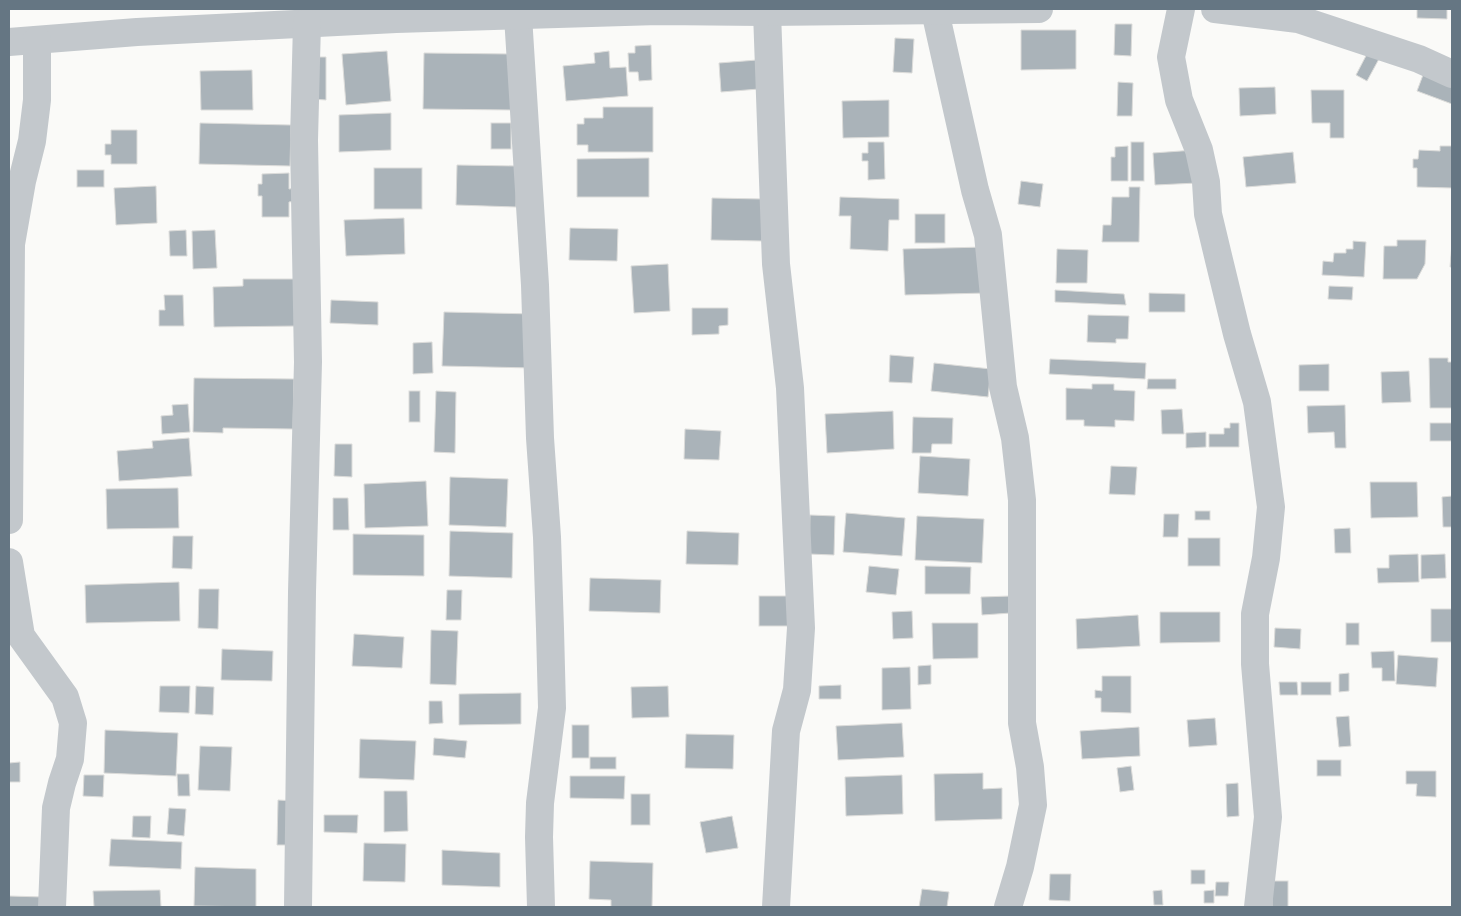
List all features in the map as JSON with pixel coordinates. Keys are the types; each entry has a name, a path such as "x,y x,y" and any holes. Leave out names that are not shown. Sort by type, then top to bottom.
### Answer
{"street":[{"path":"9,42 36,40 136,20 307,24 396,14 518,16 658,10 767,12 1039,9"},
{"path":"1181,9 1171,57 1179,100 1199,150 1206,182 1208,214 1236,334 1257,402 1271,507 1266,558 1255,614 1255,664 1268,817 1258,907"},
{"path":"1215,9 1298,19 1419,59 1452,74"},
{"path":"918,10 988,235 1003,387 1014,438 1022,500 1022,723 1030,767 1033,805 1020,867 1008,907"},
{"path":"767,12 776,264 790,388 801,628 797,690 786,730 776,907"},
{"path":"518,16 535,285 540,438 547,537 550,629 552,708 540,803 538,837 541,907"},
{"path":"298,907 302,601 308,362 304,140 307,24"},
{"path":"9,520 11,244 37,100 36,40"},
{"path":"9,562 21,636 65,697 73,723 70,759 56,808 52,907"}],"building":[{"path":"1417,9 1447,9 1447,19 1417,18"},
{"path":"1115,24 1132,24 1131,56 1114,55"},
{"path":"1021,30 1076,30 1076,69 1021,70"},
{"path":"895,38 914,39 912,73 893,72"},
{"path":"651,45 652,80 639,81 638,72 629,72 628,53 635,53 635,46"},
{"path":"1369,50 1380,57 1367,81 1356,75"},
{"path":"387,51 391,101 346,105 342,54"},
{"path":"609,51 610,68 626,67 628,96 566,101 563,66 595,63 594,53"},
{"path":"424,53 512,54 512,110 423,109"},
{"path":"313,57 326,57 326,100 312,99"},
{"path":"757,60 759,89 721,92 719,63"},
{"path":"252,70 253,110 201,110 200,71"},
{"path":"1423,75 1452,85 1452,104 1417,91"},
{"path":"1118,82 1133,83 1132,116 1117,116"},
{"path":"1275,87 1276,114 1240,116 1239,88"},
{"path":"1311,90 1344,90 1344,138 1330,138 1330,123 1312,123"},
{"path":"889,100 889,137 843,138 842,101"},
{"path":"603,107 653,107 653,152 588,152 588,145 577,145 577,124 584,124 584,118 603,118"},
{"path":"391,113 391,150 339,152 339,115"},
{"path":"200,123 291,125 290,166 199,164"},
{"path":"491,123 511,123 511,149 491,149"},
{"path":"111,130 137,130 137,164 111,164 111,155 105,155 105,144 111,144"},
{"path":"868,142 884,142 885,179 868,180 868,161 862,161 862,153 868,153"},
{"path":"1131,142 1144,142 1144,181 1131,181"},
{"path":"1128,146 1128,181 1111,181 1111,157 1115,157 1115,147"},
{"path":"1440,146 1452,146 1452,188 1417,187 1417,168 1413,168 1413,159 1418,159 1419,150 1440,151"},
{"path":"1195,150 1197,183 1155,185 1153,153"},
{"path":"1293,152 1296,183 1246,187 1243,157"},
{"path":"649,158 649,197 577,197 577,159"},
{"path":"457,165 517,166 516,207 456,205"},
{"path":"374,168 422,168 422,209 374,209"},
{"path":"77,170 104,170 104,187 77,187"},
{"path":"289,173 289,189 296,188 296,201 289,202 289,217 262,217 262,196 258,196 258,184 262,184 262,174"},
{"path":"1021,181 1043,184 1040,207 1018,204"},
{"path":"156,186 157,223 116,225 114,188"},
{"path":"1129,187 1140,187 1139,242 1102,242 1103,225 1111,225 1112,197 1129,197"},
{"path":"840,197 899,199 899,220 889,220 888,251 850,249 851,216 839,216"},
{"path":"712,198 763,199 762,241 711,240"},
{"path":"915,214 945,214 945,243 915,243"},
{"path":"404,218 405,254 346,256 344,220"},
{"path":"570,228 618,229 617,261 569,260"},
{"path":"186,230 187,256 170,256 169,231"},
{"path":"215,230 217,268 193,269 192,231"},
{"path":"1397,240 1426,240 1425,264 1417,279 1383,279 1384,246 1397,246"},
{"path":"1353,241 1366,242 1364,277 1322,275 1323,261 1333,262 1334,253 1346,253 1346,249 1353,249"},
{"path":"1452,243 1452,267 1450,267"},
{"path":"985,247 986,293 905,295 903,249"},
{"path":"1057,249 1088,250 1087,283 1056,283"},
{"path":"668,264 670,311 634,313 631,266"},
{"path":"243,279 299,279 299,326 214,327 213,287 243,286"},
{"path":"1329,286 1353,287 1352,300 1328,299"},
{"path":"1055,290 1124,294 1126,305 1055,302"},
{"path":"1149,293 1185,294 1185,312 1149,312"},
{"path":"164,295 183,295 184,326 159,326 159,310 165,310"},
{"path":"331,300 378,302 378,325 330,323"},
{"path":"692,308 728,308 728,325 719,326 719,334 692,335"},
{"path":"444,312 535,314 533,368 442,366"},
{"path":"1088,315 1129,316 1128,339 1116,339 1116,343 1087,342"},
{"path":"432,342 433,373 413,374 413,343"},
{"path":"890,355 914,357 912,383 889,382"},
{"path":"1429,358 1448,358 1448,362 1452,362 1452,408 1430,408"},
{"path":"1050,359 1146,363 1145,379 1049,374"},
{"path":"934,363 991,369 988,397 931,391"},
{"path":"1329,364 1329,391 1299,391 1299,365"},
{"path":"1409,371 1411,402 1382,403 1381,372"},
{"path":"194,378 294,379 293,429 223,428 223,433 193,432"},
{"path":"1148,379 1176,379 1176,389 1147,389"},
{"path":"1092,384 1114,384 1114,390 1135,391 1134,421 1115,420 1115,427 1084,426 1084,420 1066,420 1066,388 1092,389"},
{"path":"409,391 420,391 420,422 409,422"},
{"path":"436,391 456,392 455,453 434,452"},
{"path":"188,404 190,432 162,434 161,416 173,415 172,405"},
{"path":"1345,405 1346,448 1335,448 1334,432 1308,433 1307,406"},
{"path":"1182,409 1184,434 1162,434 1161,410"},
{"path":"893,411 894,449 827,453 825,414"},
{"path":"913,417 953,418 952,444 932,444 931,453 912,453"},
{"path":"1230,423 1239,423 1239,447 1209,447 1209,434 1224,434 1224,428 1230,428"},
{"path":"1430,423 1452,423 1452,441 1430,441"},
{"path":"685,429 721,431 719,460 684,459"},
{"path":"1206,432 1206,447 1186,448 1186,433"},
{"path":"189,438 192,476 119,481 117,451 153,448 152,441"},
{"path":"335,444 352,444 352,477 334,476"},
{"path":"920,456 970,459 968,496 918,493"},
{"path":"1111,466 1137,467 1135,495 1109,494"},
{"path":"450,477 508,479 506,527 449,525"},
{"path":"426,481 428,526 365,528 364,484"},
{"path":"1370,482 1417,482 1418,517 1371,518"},
{"path":"178,488 179,528 107,529 106,489"},
{"path":"1452,496 1452,527 1443,527 1442,497"},
{"path":"333,498 348,498 349,530 333,530"},
{"path":"1195,511 1210,511 1210,520 1195,520"},
{"path":"846,513 905,518 902,556 843,552"},
{"path":"1164,514 1179,514 1178,537 1163,537"},
{"path":"810,515 835,516 834,555 809,554"},
{"path":"917,516 984,519 982,563 915,560"},
{"path":"1350,528 1351,553 1335,553 1334,529"},
{"path":"450,531 513,533 512,578 449,576"},
{"path":"687,531 739,533 738,565 686,564"},
{"path":"353,534 424,535 424,576 353,575"},
{"path":"173,536 193,536 192,569 172,568"},
{"path":"1188,538 1220,538 1220,566 1188,566"},
{"path":"1418,554 1419,582 1378,583 1377,568 1389,568 1389,555"},
{"path":"1445,554 1446,578 1421,579 1421,555"},
{"path":"869,566 899,569 896,595 866,592"},
{"path":"925,566 971,567 970,594 925,594"},
{"path":"590,578 661,580 660,613 589,611"},
{"path":"179,582 180,621 86,623 85,585"},
{"path":"199,589 219,589 218,629 198,628"},
{"path":"447,590 462,590 461,620 446,620"},
{"path":"759,596 788,596 788,626 759,626"},
{"path":"1011,596 1011,613 982,615 981,597"},
{"path":"1431,609 1452,609 1452,642 1431,642"},
{"path":"912,611 913,638 893,639 892,612"},
{"path":"1160,612 1220,612 1220,642 1160,643"},
{"path":"1138,615 1140,646 1077,649 1076,619"},
{"path":"932,623 978,623 978,658 933,659"},
{"path":"1346,623 1359,623 1359,645 1346,645"},
{"path":"1275,628 1301,629 1300,649 1274,647"},
{"path":"431,630 458,631 456,685 430,684"},
{"path":"354,634 404,637 402,668 352,666"},
{"path":"222,649 273,651 272,681 221,680"},
{"path":"1394,651 1395,681 1382,681 1382,668 1372,668 1371,652"},
{"path":"1398,655 1438,658 1436,687 1396,684"},
{"path":"931,665 931,684 918,685 918,666"},
{"path":"910,667 911,709 882,710 882,668"},
{"path":"1349,673 1349,691 1339,692 1339,674"},
{"path":"1102,676 1131,676 1131,713 1101,712 1101,698 1095,698 1095,690 1102,691"},
{"path":"1279,682 1297,682 1298,695 1280,695"},
{"path":"1301,682 1331,682 1331,695 1301,695"},
{"path":"841,685 841,699 819,699 819,686"},
{"path":"160,686 190,686 189,713 159,712"},
{"path":"196,686 214,687 213,715 195,714"},
{"path":"668,686 669,717 632,718 631,687"},
{"path":"521,693 521,724 459,725 459,694"},
{"path":"429,701 442,701 443,723 429,724"},
{"path":"1349,716 1351,746 1339,747 1336,717"},
{"path":"1215,718 1217,745 1189,747 1187,720"},
{"path":"902,723 904,757 838,760 836,726"},
{"path":"572,725 589,725 589,758 572,758"},
{"path":"1139,727 1140,756 1082,759 1080,731"},
{"path":"105,730 178,733 176,776 104,773"},
{"path":"686,734 734,735 733,769 685,768"},
{"path":"434,738 467,741 465,758 433,755"},
{"path":"360,739 416,741 414,780 359,778"},
{"path":"200,746 232,747 230,791 198,790"},
{"path":"590,757 616,757 616,769 590,769"},
{"path":"1317,760 1341,760 1341,776 1317,776"},
{"path":"20,762 20,782 9,782 9,763"},
{"path":"1131,766 1134,790 1120,792 1117,768"},
{"path":"1406,771 1436,771 1436,797 1416,796 1417,784 1406,784"},
{"path":"983,773 983,789 1002,788 1002,819 935,821 934,774"},
{"path":"177,774 189,774 190,796 178,796"},
{"path":"84,775 104,775 103,797 83,796"},
{"path":"902,775 903,814 846,816 845,777"},
{"path":"570,776 625,776 624,799 570,798"},
{"path":"1238,783 1239,816 1227,817 1226,784"},
{"path":"384,791 407,791 408,831 384,832"},
{"path":"631,794 650,794 650,825 631,825"},
{"path":"278,800 296,801 295,845 277,845"},
{"path":"169,808 186,809 184,836 167,834"},
{"path":"324,815 358,815 357,833 324,832"},
{"path":"133,816 151,816 150,838 132,837"},
{"path":"732,816 738,848 706,853 700,822"},
{"path":"111,839 182,842 181,869 109,866"},
{"path":"364,843 406,844 405,882 363,881"},
{"path":"442,850 500,853 500,887 442,885"},
{"path":"590,861 653,863 652,907 611,907 611,900 589,899"},
{"path":"195,867 256,869 256,907 194,906"},
{"path":"1191,870 1205,870 1205,884 1191,884"},
{"path":"1050,874 1071,874 1070,901 1049,900"},
{"path":"1272,881 1288,881 1288,907 1272,907"},
{"path":"1216,882 1229,882 1228,896 1215,896"},
{"path":"922,889 949,892 947,907 919,907"},
{"path":"160,890 161,907 94,907 93,891"},
{"path":"1162,890 1163,905 1154,905 1153,891"},
{"path":"1214,890 1214,903 1204,903 1204,891"},
{"path":"9,896 43,897 42,907 9,907"}]}
